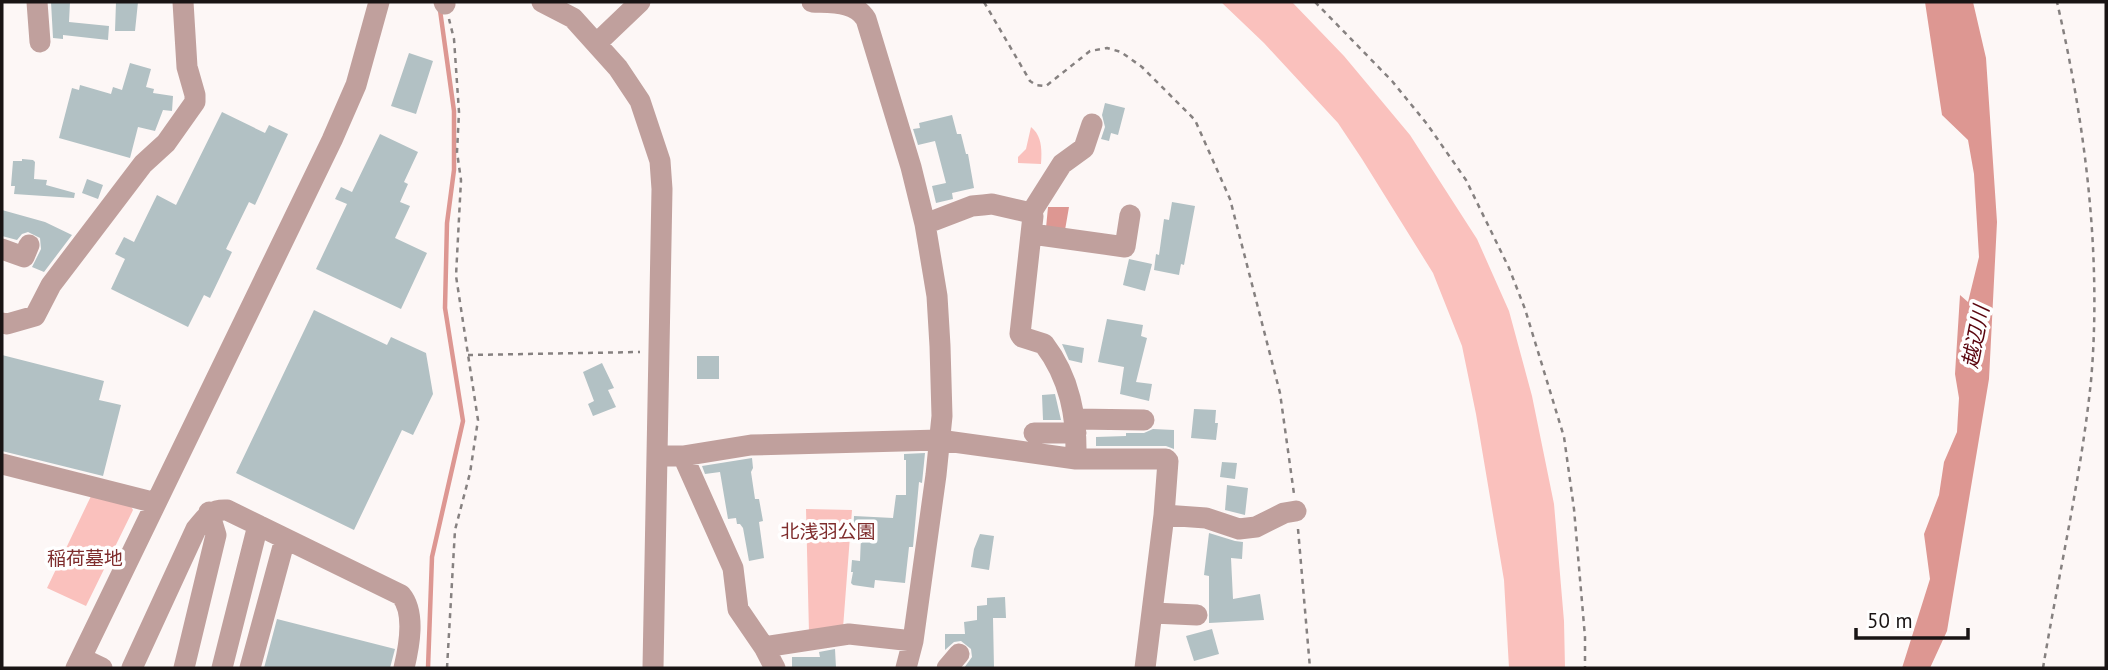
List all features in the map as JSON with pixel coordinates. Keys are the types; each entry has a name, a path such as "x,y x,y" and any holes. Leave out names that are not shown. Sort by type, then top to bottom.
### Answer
{"street":[{"path":"37,2 40,42"},
{"path":"2,323 35,316 51,285 143,164 166,143 195,103 187,66 183,2"},
{"path":"102,668 79,663 332,140 356,85 379,2"},
{"path":"542,2 573,18 618,68 640,100 660,161 663,189 653,668"},
{"path":"597,43 640,2"},
{"path":"812,2 867,7 925,224 937,296 942,416 913,641 906,668"},
{"path":"1031,213 1062,164 1084,148 1092,124"},
{"path":"925,224 972,206 992,204 1031,213"},
{"path":"1031,213 1032,234 1020,334 1044,344 1065,379 1076,426 1076,459"},
{"path":"1032,234 1125,247 1130,215"},
{"path":"2,249 24,257 29,245"},
{"path":"1034,433 1144,420"},
{"path":"657,456 683,457 751,445 939,440 1076,459 1166,459 1164,515 1145,668"},
{"path":"683,457 733,568 737,609 764,647 775,668"},
{"path":"2,464 156,503"},
{"path":"132,668 196,529 209,512 227,510 401,595 409,610 408,648 404,668"},
{"path":"1164,515 1206,518 1239,529 1256,527 1284,513 1296,511"},
{"path":"184,668 216,535 209,512"},
{"path":"222,668 258,525"},
{"path":"250,668 285,539"},
{"path":"1153,613 1197,615"},
{"path":"764,647 849,634 913,641"}],"path":[{"path":"984,2 1030,81 1036,85 1046,86 1090,51 1107,48 1121,52 1142,67 1195,120 1230,199 1277,380 1296,511 1310,668"},
{"path":"1315,2 1392,81 1427,124 1466,180 1510,268 1564,437 1577,536 1585,668"},
{"path":"2043,668 2079,473 2089,392 2094,262 2083,140 2057,2"},
{"path":"445,3 454,39 459,111 457,152 461,180 456,276 478,420 470,473 455,530 447,668"},
{"path":"468,355 660,352"}],"green space":[{"path":"1221,2 1292,2 1344,56 1410,135 1477,239 1509,311 1532,396 1554,504 1564,621 1565,668 1509,668 1504,580 1476,414 1462,346 1433,273 1338,123 1264,43"},
{"path":"1031,127 1041,143 1041,164 1018,163 1018,157 1026,149"},
{"name":"稲荷墓地","path":"92,494 130,504 133,510 86,606 47,588"},
{"name":"北浅羽公園","path":"806,509 852,510 843,628 809,633"}],"water":[{"name":"越辺川","path":"1925,2 1973,2 1986,58 1997,222 1989,379 1947,631 1930,668 1902,668 1930,579 1924,534 1939,495 1944,462 1957,432 1959,398 1955,374 1960,295 1968,302 1979,257 1974,174 1968,140 1942,115"},
{"path":"1048,207 1069,207 1065,230 1046,228"}],"building":[{"path":"51,2 70,2 69,22 109,26 108,40 63,35 63,39 53,38"},
{"path":"116,2 138,2 135,31 115,31"},
{"path":"409,53 433,61 416,114 391,106"},
{"path":"130,63 151,69 146,87 154,89 153,93 173,96 172,111 163,110 155,131 138,127 130,158 59,138 72,88 79,90 80,85 111,94 113,87 122,90"},
{"path":"1105,103 1125,108 1118,135 1111,133 1109,141 1101,139 1105,127 1102,115"},
{"path":"222,112 265,133 269,125 288,134 255,205 249,202 226,249 232,252 210,298 204,295 188,327 111,289 125,259 115,254 124,237 134,242 157,195 176,205"},
{"path":"952,115 957,134 961,134 968,154 974,188 952,193 953,199 936,203 932,186 946,183 935,141 918,145 913,129 920,128 919,123"},
{"path":"380,134 418,152 404,182 408,184 400,202 410,206 395,238 427,253 401,309 316,269 347,204 335,199 341,187 352,192"},
{"path":"22,159 35,162 34,179 47,180 46,185 75,193 74,198 14,194 15,186 11,186 13,161"},
{"path":"87,179 103,185 98,199 82,193"},
{"path":"1172,202 1195,206 1184,265 1181,264 1179,275 1154,270 1164,219 1169,220"},
{"path":"2,210 45,222 72,235 44,272 32,267 41,249 40,238 28,232 17,240 2,236"},
{"path":"1129,259 1152,264 1145,291 1123,285"},
{"path":"314,310 387,345 391,337 426,353 433,394 413,435 402,430 354,530 236,473"},
{"path":"1107,319 1143,325 1141,336 1147,338 1136,382 1152,384 1149,401 1120,394 1124,367 1098,362"},
{"path":"1062,344 1084,348 1082,363 1069,360"},
{"path":"2,355 104,381 99,400 121,405 103,476 2,451"},
{"path":"697,356 719,356 719,379 697,379"},
{"path":"602,363 614,388 608,390 616,407 593,416 588,404 594,401 583,372"},
{"path":"1055,394 1061,420 1043,420 1042,395"},
{"path":"1194,409 1216,410 1216,440 1191,438"},
{"path":"1153,429 1174,430 1174,449 1166,446 1096,446 1096,437 1126,436 1126,433 1144,433"},
{"path":"925,453 922,483 919,482 913,547 909,547 905,583 875,580 874,588 853,585 852,560 860,561 861,536 853,536 854,516 893,518 896,495 906,495 904,454"},
{"path":"752,458 755,499 759,499 763,521 759,522 764,558 749,561 743,528 737,524 736,518 728,519 720,472 705,474 702,466"},
{"path":"1222,462 1237,463 1235,479 1220,477"},
{"path":"1227,485 1248,488 1245,515 1225,510"},
{"path":"1209,533 1243,542 1242,559 1231,558 1233,599 1260,594 1264,620 1209,623 1209,576 1204,575"},
{"path":"980,534 994,536 989,570 971,567"},
{"path":"1005,597 1006,618 993,618 994,668 964,668 972,657 971,649 961,641 954,642 945,650 945,634 965,634 964,622 977,620 977,606 987,605 987,598"},
{"path":"277,619 395,649 390,668 264,668"},
{"path":"1212,629 1219,654 1194,661 1186,636"},
{"path":"835,649 836,668 792,668 792,657 820,657 819,652"}],"waterway":[{"path":"428,668 432,557 463,421 445,308 447,223 454,170 454,111 440,10"}]}
